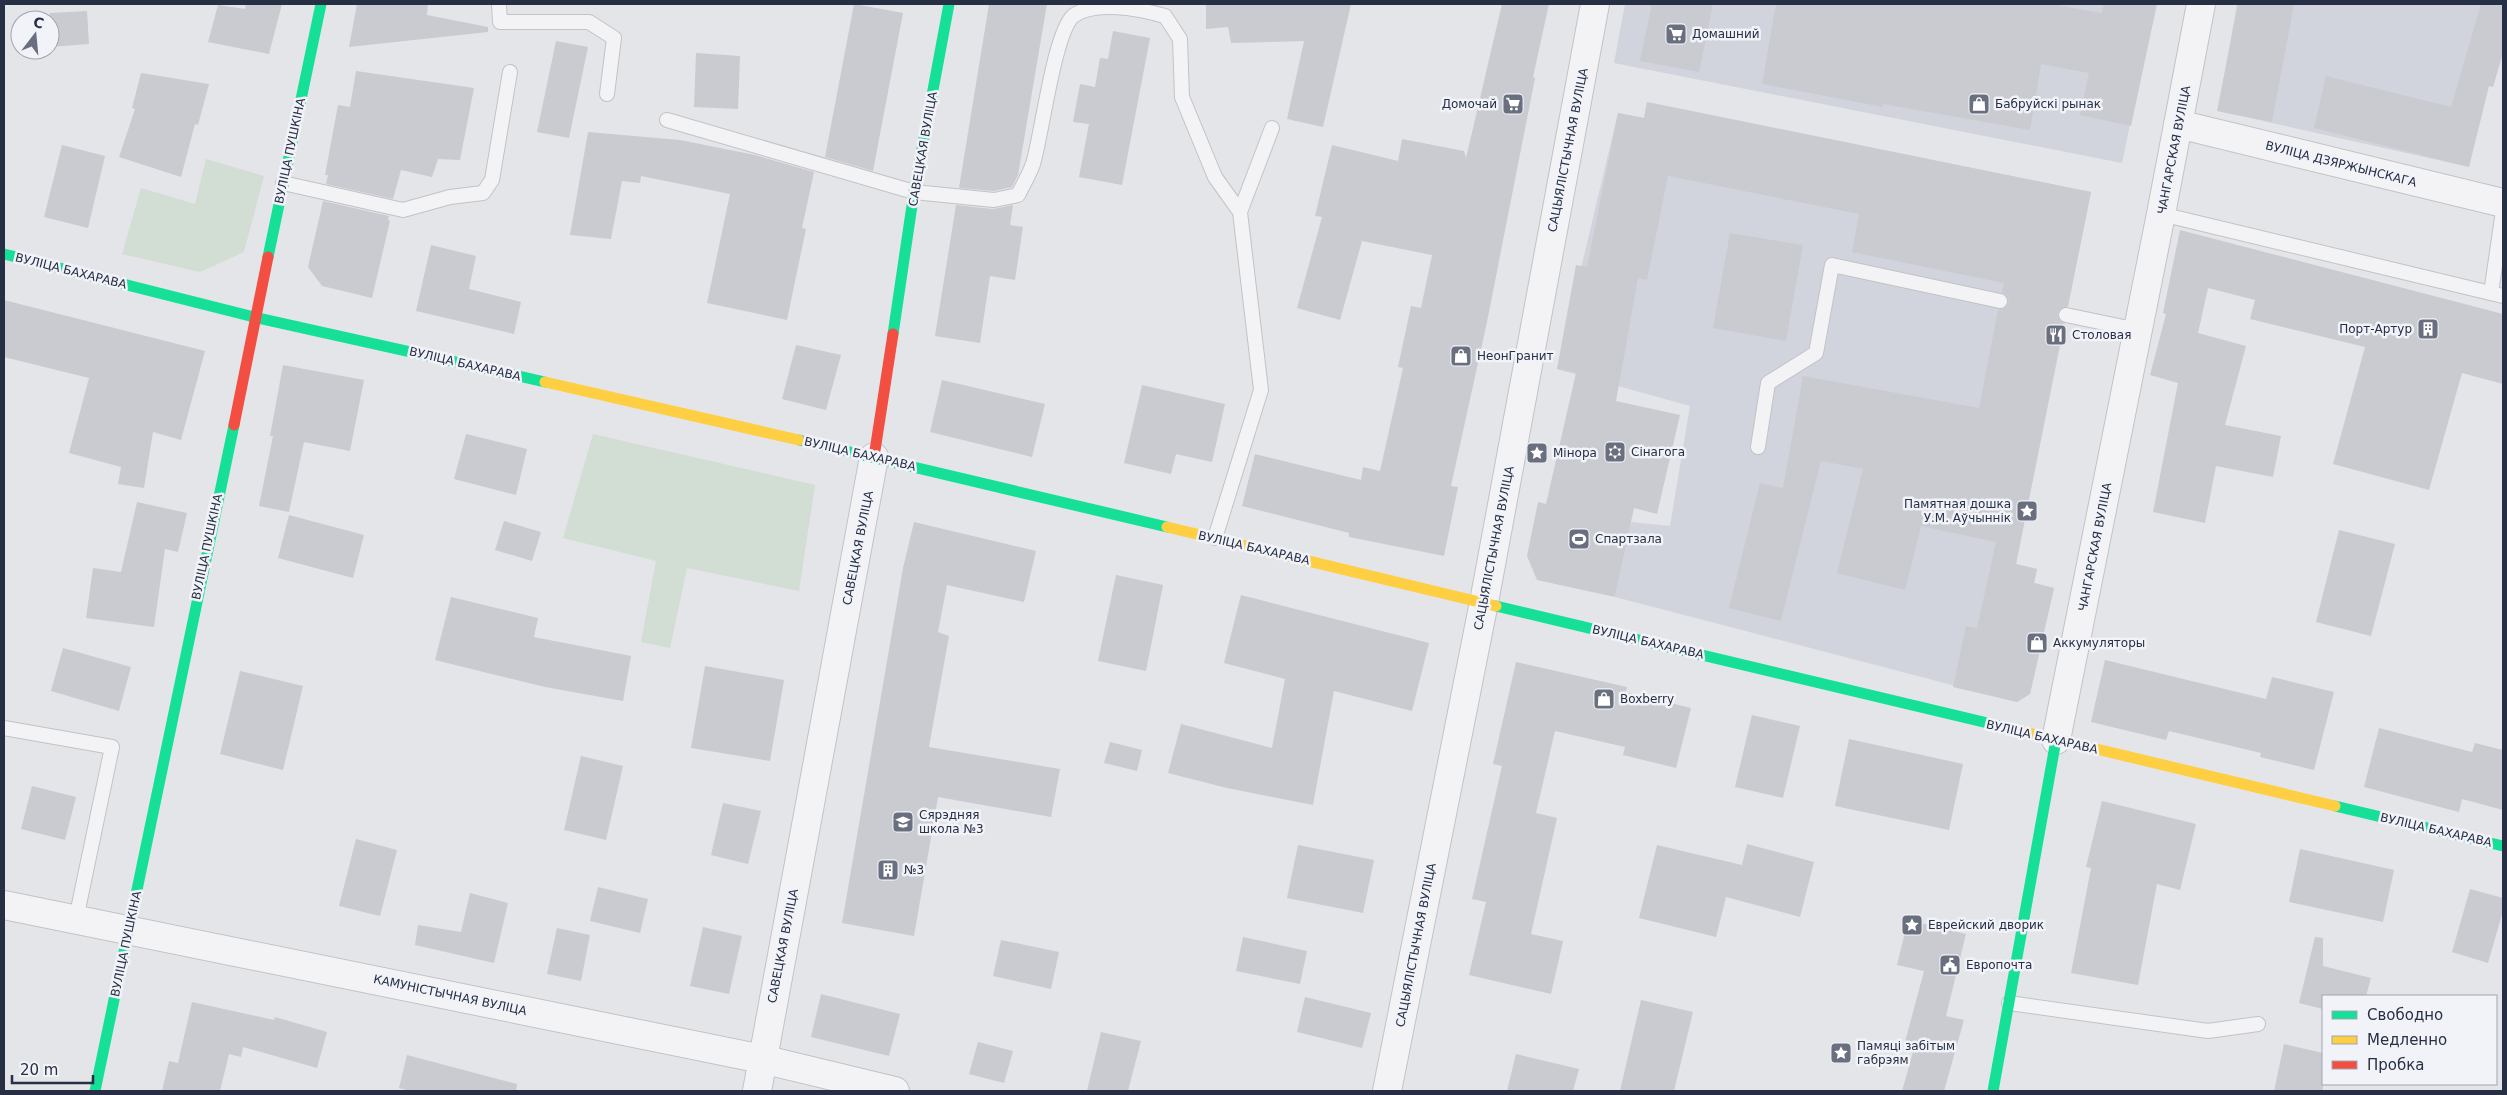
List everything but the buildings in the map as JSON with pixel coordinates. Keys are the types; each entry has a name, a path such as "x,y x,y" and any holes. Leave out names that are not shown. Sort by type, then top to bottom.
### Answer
{"main road":[{"name":"ВУЛІЦА ПУШКІНА","path":"95,1091 130,929 254,317 321,4"},
{"name":"САВЕЦКАЯ ВУЛІЦА","path":"874,457 914,192 949,4"},
{"name":"ВУЛІЦА БАХАРАВА","path":"4,254 254,317 874,457 2503,846"},
{"name":"ЧАНГАРСКАЯ ВУЛІЦА","path":"1993,1091 2056,740"}],"street":[{"name":"САЦЫЯЛІСТЫЧНАЯ ВУЛІЦА","path":"1387,1091 1484,602 1595,4"},
{"name":"ЧАНГАРСКАЯ ВУЛІЦА","path":"2056,740 2162,214 2201,4"},
{"name":"ВУЛІЦА ДЗЯРЖЫНСКАГА","path":"2178,124 2503,203"},
{"name":"САВЕЦКАЯ ВУЛІЦА","path":"756,1091 874,457"},
{"name":"КАМУНІСТЫЧНАЯ ВУЛІЦА","path":"4,905 130,929 762,1059 895,1091"}],"lane":[{"path":"499,4 500,22 589,22 614,38 607,94"},
{"path":"667,120 914,192 994,200 1018,195 1032,165 1061,38 1073,17 1093,6 1136,7 1165,16 1180,39 1182,97 1215,177 1240,212"},
{"path":"283,183 403,210 450,196 483,193 492,180 510,72"},
{"path":"1215,538 1261,390 1240,212 1272,128"},
{"path":"2162,214 2497,295 2503,210"},
{"path":"1758,447 1768,383 1816,353 1832,265 2000,301"},
{"path":"2066,315 2138,330"},
{"path":"4,728 112,747 76,919"},
{"path":"2009,1003 2208,1031 2258,1024"}],"shaded area":[{"name":"Бабруйскі рынак","path":"1625,4 2155,4 2122,163 1614,63"},
{"path":"2237,4 2502,4 2469,167 2218,111"},
{"path":"1647,102 2091,192 2016,564 2037,569 2034,583 2054,588 2030,694 2017,702 1615,597 1631,522 1670,526 1690,406 1557,369 1618,113 1644,118"},
{"path":"206,159 264,176 244,252 200,272 122,254 141,188 195,204"},
{"path":"593,434 815,485 799,591 687,568 670,648 641,642 656,561 563,538"}],"traffic: fast":[{"path":"268,257 321,4"},
{"path":"893,334 914,192 949,4"},
{"path":"4,254 254,317 545,382"},
{"path":"95,1091 234,425"},
{"path":"799,440 1167,527"},
{"path":"1496,606 2017,730"},
{"path":"1993,1091 2056,740"},
{"path":"2335,806 2503,846"}],"traffic: slow":[{"path":"545,382 799,440"},
{"path":"1167,527 1496,606"},
{"path":"2017,730 2335,806"}],"traffic: jam":[{"path":"234,425 268,257"},
{"path":"874,457 893,334"}],"place":[{"name":"Домашний","path":"1676,34"},
{"name":"Домочай","path":"1513,104"},
{"name":"Бабруйскі рынак","path":"1979,104"},
{"name":"Порт-Артур","path":"2428,329"},
{"name":"Столовая","path":"2056,335"},
{"name":"НеонГранит","path":"1461,356"},
{"name":"Сінагога","path":"1615,452"},
{"name":"Мінора","path":"1537,453"},
{"name":"Памятная дошка У.М. Аўчыннік","path":"2027,511"},
{"name":"Спартзала","path":"1579,539"},
{"name":"Аккумуляторы","path":"2037,643"},
{"name":"Boxberry","path":"1604,699"},
{"name":"Сярэдняя школа №3","path":"903,822"},
{"name":"№3","path":"888,870"},
{"name":"Еврейский дворик","path":"1912,925"},
{"name":"Европочта","path":"1950,965"},
{"name":"Памяці забітым габрэям","path":"1841,1053"}]}
